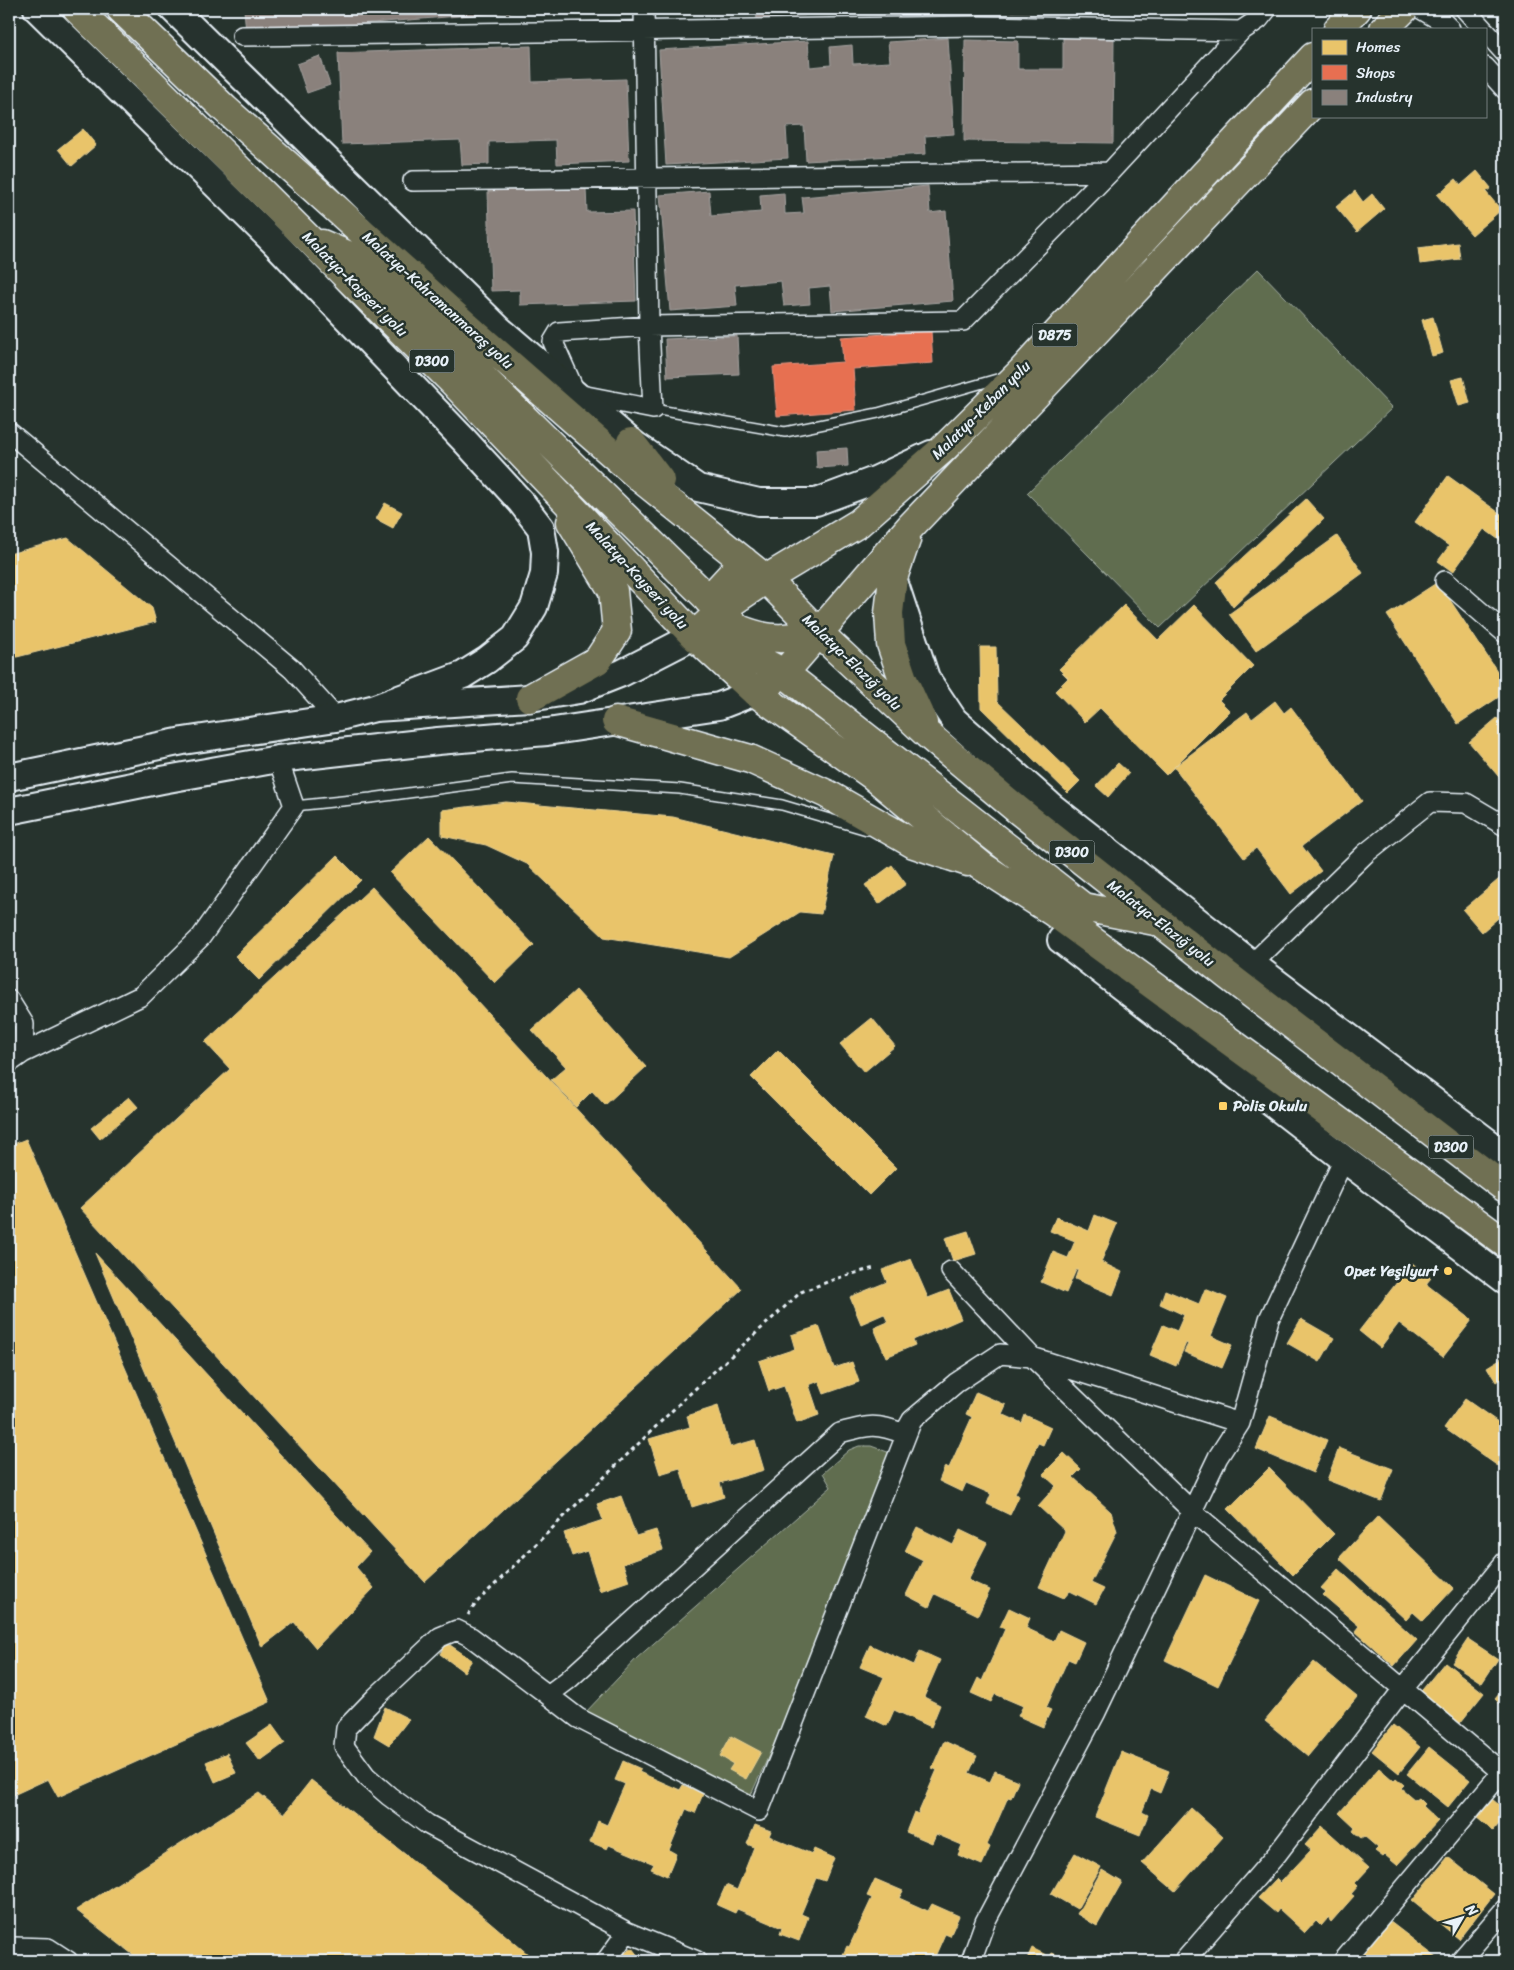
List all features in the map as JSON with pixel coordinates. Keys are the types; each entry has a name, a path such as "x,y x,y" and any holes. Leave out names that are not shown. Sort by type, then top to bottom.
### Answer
{"highway":[{"name":"Malatya-Kayseri yolu","path":"78,9 456,385 694,636 755,692"},
{"name":"Malatya-Kahramanmaraş yolu","path":"121,9 225,109 471,330 640,478 766,580"},
{"path":"1339,28 1357,9"},
{"path":"1385,28 1404,9"},
{"name":"Malatya-Keban yolu","path":"714,606 766,580 859,523 944,448 1021,372 1312,58"},
{"name":"Malatya-Keban yolu","path":"792,679 819,632 911,526 1312,104"},
{"path":"308,238 366,263 739,629 758,637 780,639 819,632"},
{"path":"631,442 685,513"},
{"path":"530,698 598,660 617,631 613,591 543,476"},
{"path":"911,526 893,578 889,613 891,644 903,679 928,734"},
{"path":"744,561 694,636 737,648 792,679 1084,907 1159,921"},
{"name":"Malatya-Elazığ yolu","path":"766,580 928,734 1018,810 1505,1188"},
{"path":"755,692 792,679"},
{"path":"780,710 792,679"},
{"name":"D300","path":"755,692 872,774 983,867 1053,912 1505,1243"},
{"path":"616,721 750,759 827,794 914,844 983,867 1061,940"}],"street":[{"path":"9,777 183,741 336,718 375,708 463,674 487,660 515,638 534,608 544,574 545,552 541,528 521,502 465,441 274,242 37,9"},
{"path":"65,9 105,36"},
{"path":"174,9 499,329 631,442 698,488 759,502 816,502 875,480 944,448"},
{"path":"576,394 653,409 644,9"},
{"path":"576,394 553,342 559,332 650,326 963,320 1110,172 1241,31 1259,19 1267,9"},
{"path":"1421,9 1443,22 1449,28"},
{"path":"1465,9 1482,28"},
{"path":"242,36 980,26 1241,31"},
{"path":"1486,32 1505,53"},
{"path":"1486,68 1505,89"},
{"path":"413,181 1110,172"},
{"path":"9,432 292,669 336,718"},
{"path":"893,578 926,678 954,720 1051,806 1252,964 1503,1149"},
{"path":"1445,581 1505,633"},
{"path":"375,708 530,698 579,690 622,673 694,636"},
{"path":"9,811 278,759 438,741 547,732 719,706 755,692"},
{"path":"16,1058 141,996 201,937 294,806 278,759"},
{"path":"1252,964 1366,853 1430,802 1466,803 1505,826"},
{"path":"1061,940 1344,1159 1505,1280"},
{"path":"9,1000 24,1024 16,1058"},
{"path":"1396,1105 1505,1182"},
{"path":"971,1961 985,1922 1096,1712 1218,1457 1240,1423 1269,1319 1344,1159"},
{"path":"950,1271 1032,1356 1193,1512 1504,1774 1342,1961"},
{"path":"548,1695 568,1680 840,1433 883,1425 904,1434 912,1420 956,1383 1000,1354 1032,1356 1240,1423"},
{"path":"697,1961 627,1932 427,1824 366,1776 344,1746 346,1728 440,1637 457,1630 471,1637 578,1718 759,1811 912,1420"},
{"path":"1184,1961 1277,1854 1403,1689 1505,1562"},
{"path":"1460,1961 1505,1909"},
{"path":"606,1961 627,1932"},
{"path":"9,1948 48,1948 68,1961"}],"lane":[{"path":"653,409 785,432 878,413 1021,372"},
{"path":"294,806 371,798 512,779 680,790 782,805 914,844"}],"path":[{"path":"457,1630 477,1602 669,1414 801,1292 838,1278 874,1268"}],"green space":[{"path":"1258,269 1392,408 1160,628 1027,493"},
{"path":"859,1446 871,1446 893,1454 900,1467 750,1797 585,1713 637,1658 831,1487 823,1473 849,1450"}],"building: Homes":[{"path":"83,129 96,145 72,166 58,149"},
{"path":"1477,171 1491,188 1486,192 1501,210 1472,235 1437,195 1456,179 1461,185"},
{"path":"1355,191 1363,202 1372,194 1384,209 1357,232 1336,207"},
{"path":"1458,243 1460,259 1420,264 1418,248"},
{"path":"1433,317 1443,353 1432,356 1422,320"},
{"path":"1463,377 1470,403 1459,406 1451,380"},
{"path":"1448,476 1505,517 1505,544 1484,529 1453,572 1438,561 1449,546 1415,522"},
{"path":"1306,499 1324,519 1233,607 1216,582"},
{"path":"385,503 402,512 393,528 376,519"},
{"path":"1337,536 1363,573 1256,651 1229,614"},
{"path":"68,538 152,608 156,622 9,659 9,554"},
{"path":"1438,582 1505,683 1505,693 1458,724 1387,615"},
{"path":"1124,605 1158,640 1194,605 1253,666 1219,700 1230,711 1166,775 1100,708 1085,722 1055,691 1068,678 1059,669"},
{"path":"980,647 996,647 997,701 1080,781 1068,793 981,708"},
{"path":"1275,701 1284,713 1291,707 1362,801 1302,846 1321,871 1291,894 1256,848 1244,858 1174,767 1247,712 1252,719"},
{"path":"1497,718 1505,727 1505,784 1469,742"},
{"path":"1118,763 1129,773 1108,797 1096,786"},
{"path":"506,802 673,817 834,856 821,914 800,912 729,957 604,937 527,864 486,845 442,836 442,810"},
{"path":"429,836 534,945 495,983 390,873"},
{"path":"337,856 361,880 259,980 235,956"},
{"path":"892,865 906,884 879,904 865,885"},
{"path":"1505,874 1505,912 1482,932 1463,910"},
{"path":"372,887 742,1289 425,1582 80,1208 230,1069 205,1042"},
{"path":"576,990 646,1067 605,1105 592,1091 576,1107 551,1080 566,1067 532,1030"},
{"path":"872,1018 895,1046 864,1072 840,1044"},
{"path":"778,1050 896,1168 869,1195 751,1077"},
{"path":"129,1097 138,1107 100,1139 91,1128"},
{"path":"26,1139 270,1702 58,1797 48,1779 9,1797 9,1146"},
{"path":"1095,1215 1117,1224 1101,1262 1122,1272 1113,1295 1075,1279 1078,1270 1076,1270 1066,1293 1041,1282 1053,1252 1068,1258 1075,1241 1050,1231 1056,1217 1089,1231"},
{"path":"968,1231 976,1254 953,1261 945,1238"},
{"path":"95,1253 370,1552 356,1567 374,1588 316,1648 294,1622 262,1647"},
{"path":"911,1259 928,1298 949,1290 961,1319 913,1340 915,1345 886,1357 874,1328 888,1322 884,1314 861,1324 850,1297 887,1282 882,1270"},
{"path":"1412,1263 1431,1278 1426,1284 1472,1320 1443,1357 1399,1323 1380,1348 1359,1331"},
{"path":"1205,1289 1227,1298 1211,1336 1232,1345 1222,1368 1184,1352 1188,1344 1186,1343 1176,1366 1150,1355 1163,1325 1177,1331 1184,1315 1160,1304 1165,1290 1199,1304"},
{"path":"1301,1319 1334,1338 1320,1362 1287,1343"},
{"path":"819,1326 834,1368 852,1362 859,1382 824,1394 819,1381 809,1385 819,1415 797,1423 784,1386 769,1391 759,1361 795,1349 791,1335"},
{"path":"1505,1356 1505,1376 1496,1382 1487,1367"},
{"path":"976,1392 1006,1405 1002,1414 1022,1423 1025,1415 1051,1427 1043,1445 1038,1443 1015,1494 1019,1496 1010,1515 987,1504 991,1494 966,1483 962,1492 939,1481 945,1466 949,1468 972,1417 966,1414"},
{"path":"1465,1399 1505,1427 1505,1471 1444,1428"},
{"path":"718,1406 730,1447 755,1440 764,1470 720,1483 724,1497 692,1507 680,1468 660,1474 649,1439 690,1427 687,1416"},
{"path":"1270,1416 1327,1440 1313,1473 1256,1449"},
{"path":"1339,1448 1393,1469 1381,1501 1327,1480"},
{"path":"1064,1453 1081,1469 1073,1477 1111,1512 1117,1531 1091,1583 1104,1589 1096,1604 1070,1591 1064,1598 1039,1587 1065,1531 1038,1506 1056,1486 1043,1474"},
{"path":"1269,1468 1334,1534 1293,1575 1228,1509"},
{"path":"621,1496 636,1536 656,1530 663,1550 623,1564 629,1581 600,1591 587,1551 572,1556 564,1533 603,1520 597,1504"},
{"path":"1378,1516 1454,1588 1423,1621 1413,1612 1406,1620 1339,1558"},
{"path":"917,1527 953,1545 960,1530 987,1543 968,1580 990,1590 978,1615 935,1594 929,1607 906,1595 923,1560 905,1551"},
{"path":"1338,1569 1417,1640 1394,1666 1355,1631 1359,1626 1323,1595 1326,1592 1321,1588"},
{"path":"1205,1575 1259,1601 1218,1686 1165,1660"},
{"path":"1009,1608 1030,1618 1026,1628 1054,1641 1059,1630 1084,1642 1075,1662 1068,1659 1046,1708 1051,1710 1043,1727 1018,1716 1023,1706 995,1694 991,1702 971,1693 978,1678 982,1681 1005,1629 1000,1627"},
{"path":"1468,1639 1498,1659 1482,1683 1452,1663"},
{"path":"447,1643 472,1660 464,1672 440,1654"},
{"path":"870,1645 914,1665 920,1651 940,1660 924,1697 940,1705 931,1727 894,1710 887,1726 866,1716 884,1677 860,1667"},
{"path":"1314,1662 1357,1697 1308,1756 1265,1721"},
{"path":"1445,1662 1484,1693 1457,1727 1418,1695"},
{"path":"1505,1687 1505,1708 1495,1699"},
{"path":"385,1707 409,1719 389,1745 374,1736"},
{"path":"272,1725 285,1743 260,1761 246,1743"},
{"path":"1393,1725 1420,1747 1399,1773 1372,1751"},
{"path":"731,1736 761,1752 746,1779 729,1770 733,1764 720,1756"},
{"path":"944,1741 977,1756 969,1773 990,1782 995,1771 1018,1781 1011,1798 1008,1797 987,1845 990,1847 982,1865 958,1855 962,1845 936,1834 932,1843 906,1832 914,1812 918,1814 937,1770 932,1768"},
{"path":"1429,1747 1470,1780 1448,1807 1407,1774"},
{"path":"1121,1752 1169,1771 1160,1793 1151,1789 1142,1812 1148,1815 1140,1835 1095,1817"},
{"path":"227,1753 236,1773 215,1782 206,1762"},
{"path":"623,1761 641,1769 639,1772 680,1790 683,1785 703,1794 695,1813 686,1809 669,1850 676,1854 667,1876 651,1869 654,1864 609,1845 607,1849 590,1842 598,1821 607,1825 625,1784 615,1780"},
{"path":"1379,1768 1394,1781 1396,1778 1404,1785 1401,1788 1415,1800 1418,1798 1424,1804 1422,1806 1438,1821 1397,1865 1385,1855 1383,1857 1375,1851 1378,1848 1364,1836 1361,1838 1353,1831 1355,1828 1339,1813"},
{"path":"311,1780 477,1911 536,1961 141,1961 76,1910 259,1793 284,1814"},
{"path":"1492,1799 1505,1810 1505,1817 1493,1831 1476,1817"},
{"path":"1191,1808 1223,1837 1175,1891 1142,1863"},
{"path":"755,1825 771,1831 769,1836 812,1854 814,1849 834,1858 825,1881 816,1878 801,1914 808,1917 799,1941 780,1934 782,1928 737,1909 735,1913 717,1905 726,1885 737,1890 754,1847 747,1844"},
{"path":"1322,1826 1369,1868 1355,1883 1358,1886 1351,1894 1354,1896 1331,1922 1328,1918 1321,1926 1316,1921 1305,1933 1279,1909 1276,1913 1258,1898 1276,1879 1280,1883 1311,1850 1305,1845"},
{"path":"1075,1853 1101,1867 1077,1909 1051,1894"},
{"path":"1448,1857 1494,1894 1459,1939 1412,1901"},
{"path":"1102,1870 1122,1882 1097,1926 1077,1914"},
{"path":"875,1879 903,1891 899,1898 928,1911 932,1904 959,1916 950,1936 945,1934 933,1961 840,1961 847,1946 849,1947 872,1898 867,1896"},
{"path":"1389,1921 1437,1958 1435,1961 1358,1961"},
{"path":"632,1948 642,1961 614,1961"},
{"path":"1032,1948 1050,1957 1052,1953 1070,1961 1026,1961"}],"building: Shops":[{"path":"931,331 933,363 853,369 856,410 777,416 773,367 843,362 841,337"}],"building: Industry":[{"path":"244,9 547,9 246,33"},
{"path":"756,9 820,9 805,10 805,15 757,19"},
{"path":"1000,9 1099,9 1000,12"},
{"path":"1063,36 1114,37 1113,143 964,141 965,40 1018,41 1018,69 1063,69"},
{"path":"948,38 954,134 925,136 926,154 806,161 804,126 786,127 788,158 666,165 659,50 808,41 810,67 831,65 830,47 852,45 853,64 890,62 888,42"},
{"path":"531,46 532,82 626,79 629,161 557,164 556,140 489,142 489,164 462,165 460,140 342,144 338,53"},
{"path":"320,56 330,85 307,93 297,64"},
{"path":"928,186 930,213 946,211 953,301 832,311 830,286 809,288 810,304 784,306 781,281 735,285 737,306 670,311 660,195 709,191 711,216 761,212 760,195 784,193 785,214 804,213 802,197"},
{"path":"586,188 587,212 633,211 636,301 520,305 520,290 491,291 488,191"},
{"path":"737,336 739,374 667,377 665,339"},
{"path":"847,448 848,466 817,468 816,450"}],"place":[{"name":"Polis Okulu","path":"1223,1106"},
{"name":"Opet Yeşilyurt","path":"1448,1271"}]}
